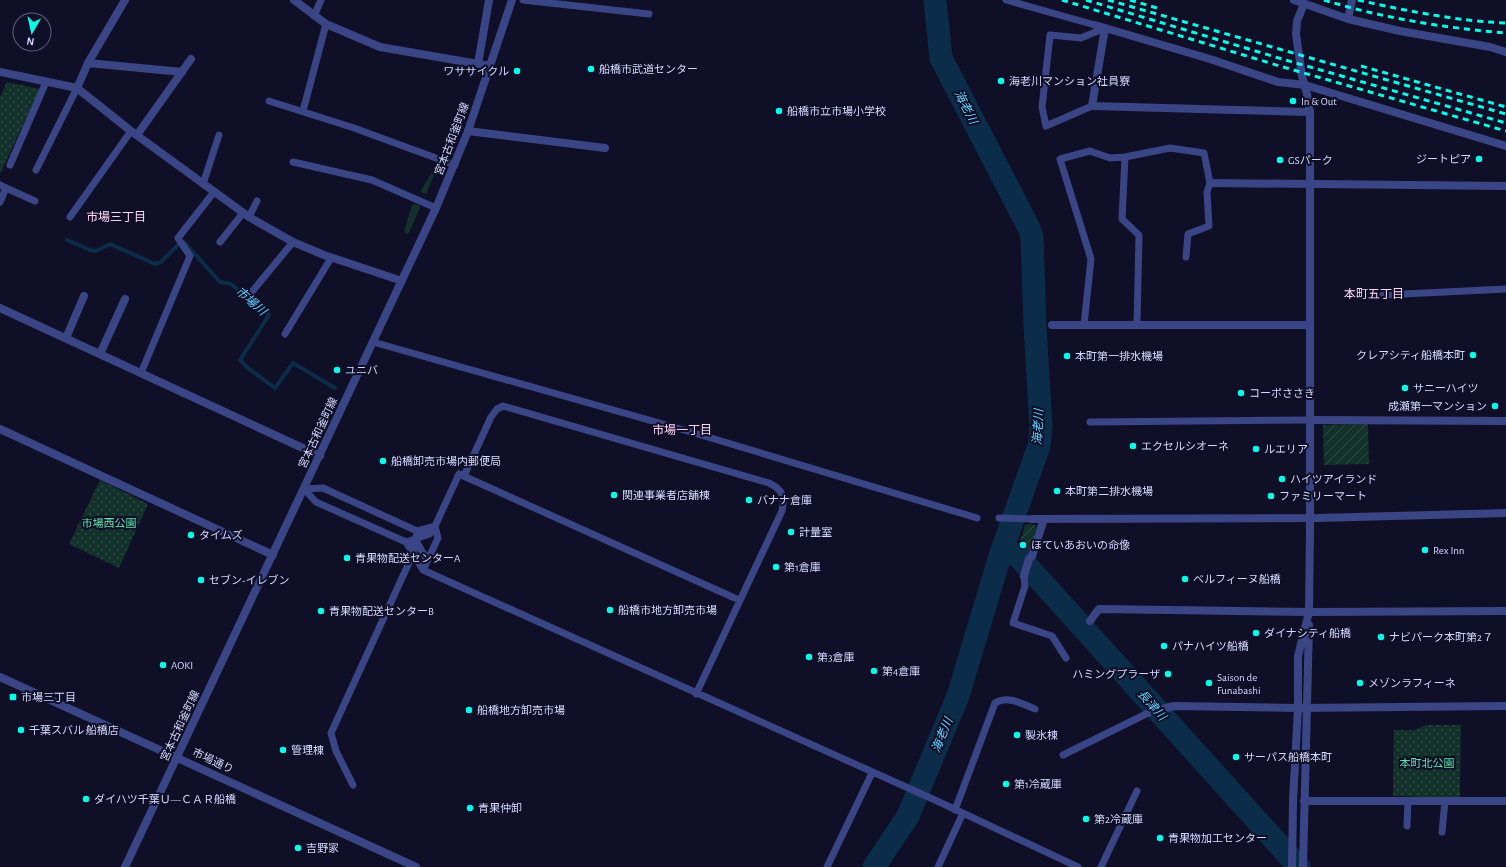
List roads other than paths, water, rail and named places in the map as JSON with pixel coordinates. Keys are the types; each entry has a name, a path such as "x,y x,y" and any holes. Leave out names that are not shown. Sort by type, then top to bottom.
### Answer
{"street":[{"path":"77,88 88,63 125,0"},
{"path":"294,0 326,24 380,47 490,66"},
{"path":"478,64 489,0"},
{"name":"宮本古和釜町線","path":"124,867 320,456 436,208 468,131 512,0"},
{"path":"1294,0 1348,19 1400,31 1490,47 1506,52"},
{"path":"1348,19 1352,0"},
{"path":"1303,863 1310,518 1310,112 1302,76 1296,34 1297,21 1304,4"},
{"path":"1095,25 1210,59 1278,82 1305,85 1506,146"},
{"path":"1105,28 1092,106 1310,112"},
{"path":"134,133 191,59"},
{"path":"88,63 182,72"},
{"path":"0,72 77,88 134,133 246,215 293,242 331,258 402,282"},
{"path":"468,131 605,148"},
{"path":"1210,183 1506,186"},
{"path":"66,338 84,296"},
{"path":"100,354 125,299"},
{"path":"0,308 320,456"},
{"path":"1052,325 1310,325"},
{"path":"1310,420 1506,421"},
{"path":"0,429 273,555"},
{"path":"1032,519 1310,518 1506,513"},
{"path":"1024,575 1044,519"},
{"path":"1090,622 1099,610 1309,612 1506,611"},
{"path":"1292,867 1293,801 1298,708 1298,656 1309,612"},
{"name":"市場通り","path":"0,677 416,867"},
{"path":"1150,712 1174,706 1298,708 1506,706"},
{"path":"1304,801 1506,801"}],"lane":[{"path":"314,16 321,0"},
{"path":"523,0 649,14"},
{"path":"1006,0 1095,25"},
{"path":"303,111 326,24"},
{"path":"1092,106 1046,126 1042,107 1050,35 1081,38 1105,28"},
{"path":"10,165 46,82"},
{"path":"36,170 77,88"},
{"path":"269,101 354,128 455,165"},
{"path":"70,217 134,133"},
{"path":"203,184 219,135"},
{"path":"1084,325 1091,259 1060,159 1090,151 1110,158 1125,157 1170,148 1204,153 1210,183 1207,192 1209,226 1188,234 1186,257"},
{"path":"1125,157 1122,219 1139,235 1137,325"},
{"path":"293,162 372,180 436,208"},
{"path":"0,202 3,187 34,201"},
{"path":"141,373 190,256 178,238 214,192"},
{"path":"220,242 246,215 257,201"},
{"path":"251,293 293,242"},
{"path":"285,334 331,258"},
{"path":"1383,294 1506,289"},
{"path":"373,342 691,432 977,518"},
{"path":"464,476 491,417 497,409 503,406 769,483 776,487 781,492 784,501 782,511 696,694"},
{"path":"1090,422 1310,420"},
{"path":"304,489 316,502 406,542 416,540 430,534 459,474 739,600"},
{"path":"304,489 323,488 417,531 435,526"},
{"path":"1000,518 1032,519"},
{"path":"423,570 438,538 435,526"},
{"path":"408,527 428,560"},
{"path":"353,785 336,751 331,733 413,554 417,531"},
{"path":"406,542 423,570 696,694 935,800 1078,867"},
{"path":"1024,575 1025,586 1013,623 1052,636 1066,658"},
{"path":"955,810 995,703 1002,699 1010,699 1035,709"},
{"path":"1063,755 1150,712"},
{"path":"826,867 872,773"},
{"path":"1101,867 1137,792"},
{"path":"1407,826 1408,801"},
{"path":"1442,832 1445,801"},
{"path":"938,867 963,813"}],"waterway":[{"name":"海老川","path":"874,867 908,816 958,696 1000,556 1039,446 1041,427 1035,326 1032,236 941,58 935,0"},
{"name":"市場川","path":"67,240 96,251 110,244 155,264 161,262 181,242 185,243 220,282 231,284 269,315 240,360 248,368 275,388 293,363 335,388"},
{"name":"長津川","path":"1003,548 1019,557 1299,867"}],"railway":[{"path":"1062,0 1283,67 1506,131"},
{"path":"1086,0 1282,59 1506,123"},
{"path":"1108,0 1506,114"},
{"path":"1130,0 1157,8"},
{"path":"1324,0 1391,17 1460,28 1506,33"},
{"path":"1358,0 1432,15 1506,23"},
{"path":"1361,66 1506,107"}],"place":[{"name":"船橋市武道センター","path":"591,69"},
{"name":"ワササイクル","path":"517,71"},
{"name":"海老川マンション社員寮","path":"1001,81"},
{"name":"In & Out","path":"1293,101"},
{"name":"船橋市立市場小学校","path":"779,111"},
{"name":"ジートピア","path":"1479,159"},
{"name":"GSパーク","path":"1280,160"},
{"name":"クレアシティ船橋本町","path":"1473,355"},
{"name":"本町第一排水機場","path":"1067,356"},
{"name":"ユニバ","path":"337,370"},
{"name":"サニーハイツ","path":"1405,388"},
{"name":"コーポささき","path":"1241,393"},
{"name":"成瀬第一マンション","path":"1495,406"},
{"name":"エクセルシオーネ","path":"1133,446"},
{"name":"ルエリア","path":"1256,449"},
{"name":"船橋卸売市場内郵便局","path":"383,461"},
{"name":"ハイツアイランド","path":"1282,479"},
{"name":"本町第二排水機場","path":"1057,491"},
{"name":"関連事業者店舗棟","path":"614,495"},
{"name":"ファミリーマート","path":"1271,496"},
{"name":"バナナ倉庫","path":"749,500"},
{"name":"計量室","path":"791,532"},
{"name":"タイムズ","path":"191,535"},
{"name":"ほていあおいの命像","path":"1023,545"},
{"name":"Rex Inn","path":"1425,550"},
{"name":"青果物配送センターA","path":"347,558"},
{"name":"第1倉庫","path":"776,567"},
{"name":"ベルフィーヌ船橋","path":"1185,579"},
{"name":"セブン-イレブン","path":"201,580"},
{"name":"船橋市地方卸売市場","path":"610,610"},
{"name":"青果物配送センターB","path":"321,611"},
{"name":"ダイナシティ船橋","path":"1256,633"},
{"name":"ナビパーク本町第2７","path":"1381,637"},
{"name":"パナハイツ船橋","path":"1164,646"},
{"name":"第3倉庫","path":"809,657"},
{"name":"AOKI","path":"163,665"},
{"name":"第4倉庫","path":"874,671"},
{"name":"ハミングプラーザ","path":"1168,674"},
{"name":"Saison de Funabashi","path":"1209,683"},
{"name":"メゾンラフィーネ","path":"1360,683"},
{"name":"市場三丁目","path":"13,697"},
{"name":"船橋地方卸売市場","path":"469,710"},
{"name":"千葉スバル 船橋店","path":"21,730"},
{"name":"製氷棟","path":"1017,735"},
{"name":"管理棟","path":"283,750"},
{"name":"サーパス船橋本町","path":"1236,757"},
{"name":"第1冷蔵庫","path":"1006,784"},
{"name":"ダイハツ千葉Ｕ―ＣＡＲ船橋","path":"86,799"},
{"name":"青果仲卸","path":"470,808"},
{"name":"第2冷蔵庫","path":"1086,819"},
{"name":"青果物加工センター","path":"1160,838"},
{"name":"吉野家","path":"298,848"}],"district":[{"name":"市場三丁目","path":"116,217"},
{"name":"本町五丁目","path":"1374,294"},
{"name":"市場一丁目","path":"682,430"}],"park label":[{"name":"市場西公園","path":"109,523"},
{"name":"本町北公園","path":"1427,763"}]}
